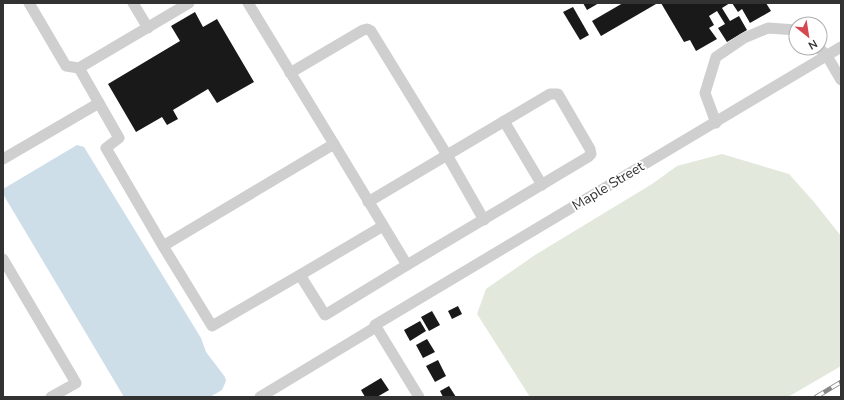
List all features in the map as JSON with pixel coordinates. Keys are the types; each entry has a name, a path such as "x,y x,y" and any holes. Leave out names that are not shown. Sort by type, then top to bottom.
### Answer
{"street":[{"path":"29,3 66,66 79,68 189,3"},
{"path":"133,3 148,28"},
{"path":"248,3 407,266"},
{"path":"716,122 705,93 716,57 744,38 768,28 788,29"},
{"path":"290,73 367,29 371,31 447,155 484,220"},
{"name":"Maple Street","path":"828,51 841,47"},
{"name":"Maple Street","path":"260,397 716,122 817,56"},
{"path":"826,56 841,80"},
{"path":"79,68 119,138 106,148 212,326 383,226"},
{"path":"300,275 325,315 588,157 591,154 590,149 558,94 550,94 368,202"},
{"path":"3,159 99,104"},
{"path":"504,121 542,185"},
{"path":"163,246 334,144"},
{"path":"3,259 76,383 51,397"},
{"path":"376,326 418,397"}],"shaded area":[{"path":"77,145 84,147 201,338 206,352 225,377 226,381 222,390 210,397 124,397 3,194 3,189"},
{"path":"722,154 789,174 841,236 841,366 788,397 530,397 477,314 486,289 535,255 652,184 677,166"}],"building":[{"path":"583,3 599,3 587,10"},
{"path":"623,3 656,4 601,36 592,21"},
{"path":"661,3 730,3 722,8 730,21 739,16 747,30 727,42 718,28 725,24 717,11 709,16 714,25 709,28 717,39 696,51 690,40 684,42"},
{"path":"732,3 766,3 771,11 750,23 742,9 738,12"},
{"path":"573,7 589,35 580,40 563,12"},
{"path":"195,12 203,27 217,19 254,82 217,103 208,89 173,110 178,119 167,125 162,117 136,132 108,84 180,41 171,26"},
{"path":"458,306 462,314 452,319 448,311"},
{"path":"432,311 440,325 429,331 421,317"},
{"path":"420,321 426,331 410,341 404,330"},
{"path":"427,339 435,352 423,358 416,345"},
{"path":"438,360 446,376 435,382 426,366"},
{"path":"381,378 389,390 377,397 365,397 361,390"},
{"path":"449,386 456,397 443,397 440,391"}],"railway":[{"path":"816,397 841,382"}]}
